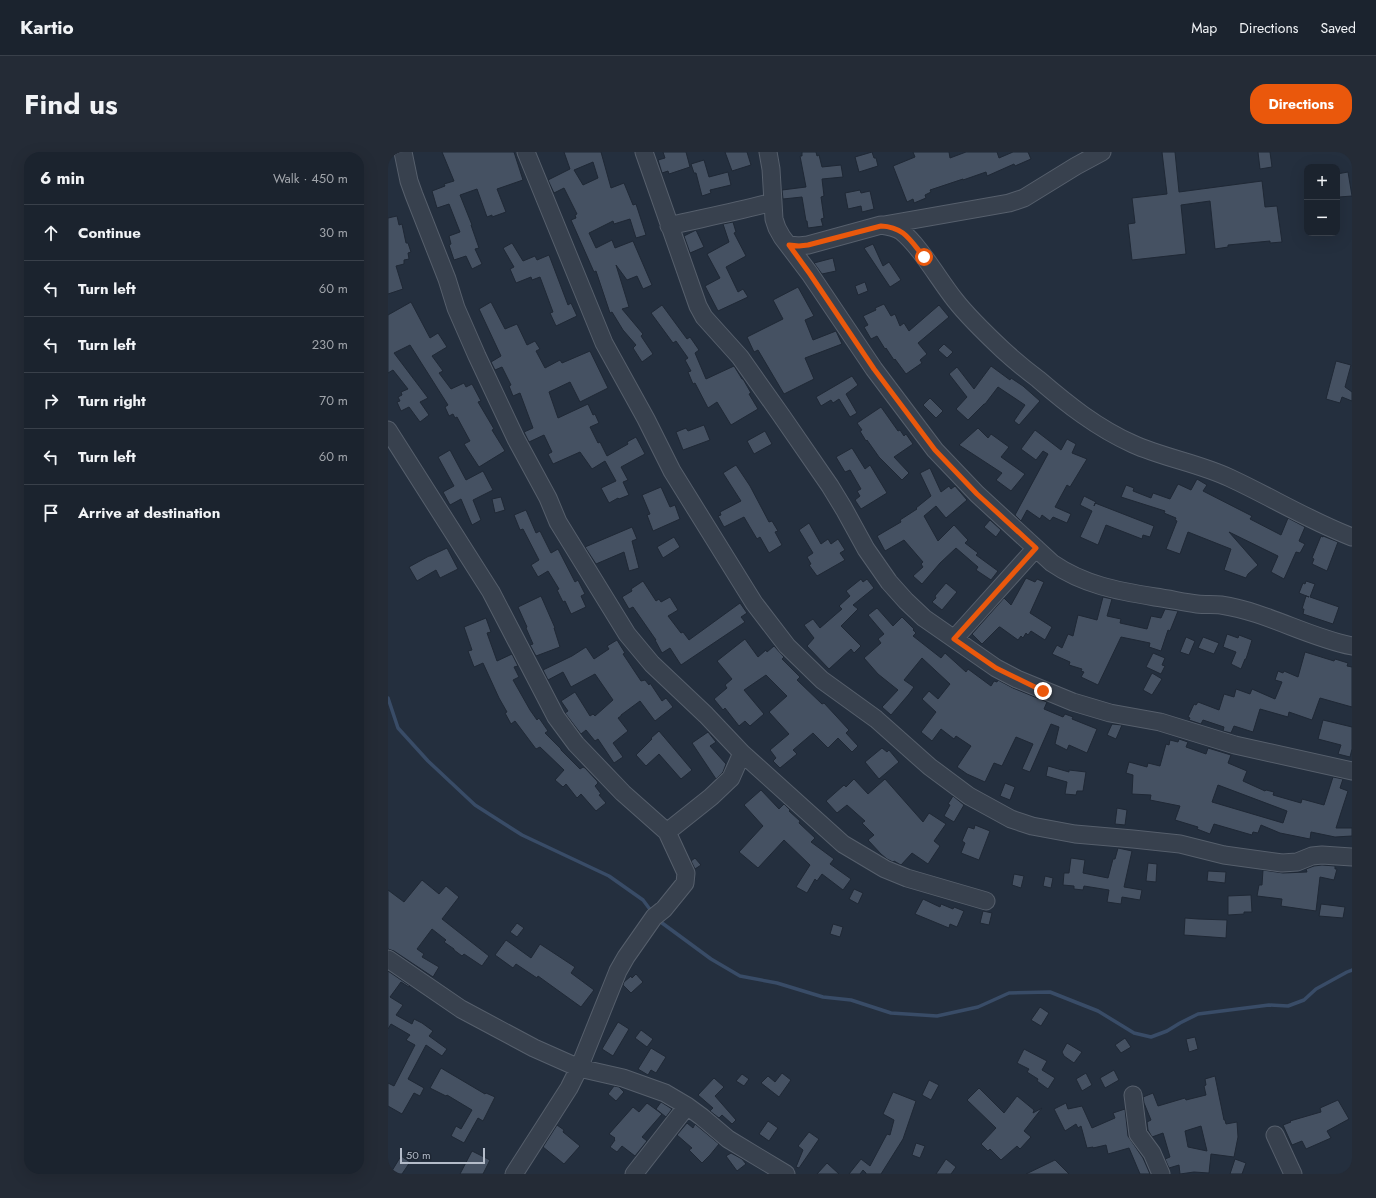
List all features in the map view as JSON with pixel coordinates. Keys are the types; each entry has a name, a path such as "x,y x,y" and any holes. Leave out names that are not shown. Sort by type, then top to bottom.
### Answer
{"street":[{"path":"403,152 409,181 447,279 456,308 477,356 516,439 548,498 558,522 632,640 652,664 706,715 742,753 843,844 885,869 907,878 986,901"},
{"path":"526,152 604,343 646,419 672,471 754,602 787,646 822,680 876,719 930,767 969,796 1018,822 1076,834 1180,844 1224,855 1282,863 1297,862 1312,856 1322,855 1352,857"},
{"path":"644,152 698,306 704,317 740,357 830,486 866,549 889,582 924,618 1003,672 1043,691 1073,702 1110,713 1160,722 1235,745 1352,771"},
{"path":"768,152 771,168 774,219 777,228 874,369 935,450 977,494 1052,563 1080,580 1104,587 1130,593 1197,604 1221,605 1254,613 1332,641 1352,646"},
{"path":"789,245 808,245 881,226 1009,203 1024,198 1102,152"},
{"path":"669,226 773,202"},
{"path":"881,226 891,226 899,230 907,237 924,257 955,300 1004,351 1096,424 1113,435 1134,445 1208,469 1229,478 1329,529 1352,537"},
{"path":"388,430 487,587 564,730 623,793 667,832 686,873 685,883 675,897 648,924 618,971 579,1068 556,1110 514,1174"},
{"path":"954,639 1036,548"},
{"path":"667,832 711,797 731,778 742,753"},
{"path":"388,959 461,1008 534,1048 579,1068 623,1078 665,1093 687,1106 728,1139 786,1174"},
{"path":"1133,1095 1136,1128 1138,1134 1152,1153 1161,1174"},
{"path":"634,1174 687,1106"},
{"path":"1275,1136 1293,1174"}],"building":[{"path":"442,152 514,152 523,180 497,189 506,212 492,217 492,215 487,217 477,189 460,195 472,225 479,248 475,249 482,264 472,269 466,256 454,260 449,245 451,244 449,236 460,232 449,204 437,208 432,191 445,186 444,184 454,181"},
{"path":"564,152 601,152 611,188 624,183 633,205 636,204 646,235 636,238 630,219 614,224 613,221 589,233 596,248 612,240 615,248 633,241 652,285 643,289 637,276 627,280 616,265 629,307 622,309 643,334 641,336 653,354 642,362 633,348 636,345 623,330 612,312 610,313 596,271 594,272 571,220 576,218 575,215 577,214 564,188 554,193 548,180 570,169","holes":["593,162 598,178 583,185 574,170"]},
{"path":"663,152 686,152 690,167 669,174 668,171 662,173 658,160 665,158"},
{"path":"725,152 747,152 751,165 732,171"},
{"path":"802,152 816,152 817,156 819,155 822,167 841,165 843,177 822,179 824,196 821,197 824,218 821,219 823,226 808,228 802,197 783,199 782,190 806,187 800,156 802,156"},
{"path":"872,152 874,158 876,158 878,166 859,172 855,157"},
{"path":"913,152 949,152 950,158 966,152 997,152 999,158 1013,152 1028,152 1031,159 1015,166 1014,164 987,176 986,172 930,190 931,192 925,195 926,198 914,203 913,199 907,202 893,166 915,157"},
{"path":"1162,152 1175,152 1179,192 1262,181 1265,207 1277,206 1282,242 1270,243 1270,241 1228,245 1228,247 1215,249 1210,201 1181,205 1186,254 1132,260 1128,224 1135,223 1132,198 1167,194"},
{"path":"1258,152 1270,152 1272,167 1260,169"},
{"path":"704,160 709,177 728,172 731,185 710,190 711,193 702,196 696,173 694,173 691,164"},
{"path":"1348,172 1352,196 1340,197 1340,173"},
{"path":"860,190 861,193 870,191 874,209 862,212 861,206 848,209 845,193"},
{"path":"397,216 399,225 402,224 406,243 408,243 411,252 408,253 409,259 404,260 404,264 396,266 403,289 388,294 388,218"},
{"path":"733,222 736,232 734,233 746,256 726,267 738,292 743,289 748,297 718,311 705,286 720,278 707,254 729,242 723,224"},
{"path":"696,230 704,247 690,253 684,236"},
{"path":"512,243 523,261 535,256 537,260 549,255 568,305 571,303 577,316 556,326 550,313 553,312 540,277 532,280 531,277 516,283 510,269 514,267 503,248"},
{"path":"873,244 883,266 889,262 901,280 890,287 864,248"},
{"path":"833,258 836,271 822,274 814,263"},
{"path":"865,282 868,291 858,295 855,286"},
{"path":"798,287 814,316 805,320 813,340 836,331 842,344 805,358 814,379 784,394 758,350 754,352 747,337 783,319 773,300"},
{"path":"411,302 430,338 438,333 447,347 432,356 443,371 439,373 451,389 464,383 466,387 472,384 481,401 478,402 494,429 492,430 505,451 479,467 464,444 470,441 457,417 455,418 453,414 449,416 445,407 448,405 410,345 394,353 428,398 420,402 429,415 420,422 409,407 401,411 397,402 400,401 398,397 402,395 401,392 408,389 393,370 388,373 388,315"},
{"path":"491,302 505,329 517,324 527,345 535,341 540,349 536,351 545,368 560,360 562,363 590,351 608,388 580,402 570,382 549,392 558,418 588,404 599,423 590,427 607,456 628,444 627,442 636,437 645,454 621,467 628,480 623,482 629,495 619,499 618,498 609,503 601,488 616,481 605,461 592,469 580,452 553,464 548,454 552,452 544,435 529,442 524,432 533,428 520,393 513,396 509,386 511,385 502,367 495,370 491,362 501,356 479,309"},
{"path":"884,304 891,316 895,314 900,326 904,323 909,331 939,305 949,317 918,343 927,354 920,360 922,363 906,374 886,348 885,349 877,336 871,339 864,327 868,325 863,316 876,310 875,308"},
{"path":"662,305 687,339 690,337 699,350 695,353 706,379 734,366 751,393 749,394 758,409 731,425 717,402 708,408 695,383 693,384 688,372 691,371 685,360 688,358 676,341 673,343 651,313"},
{"path":"944,344 953,352 947,358 938,350"},
{"path":"1336,361 1351,365 1345,387 1352,392 1352,401 1342,397 1340,403 1326,399"},
{"path":"991,366 1010,380 1011,378 1023,386 1040,401 1019,425 1014,421 1025,405 998,387 985,404 968,420 956,409 967,397 949,374 957,367 974,389"},
{"path":"852,376 858,385 846,394 857,413 850,417 839,399 833,403 831,400 821,406 816,397"},
{"path":"930,398 943,411 936,418 923,405"},
{"path":"881,407 898,431 900,430 904,436 906,434 913,444 894,457 909,473 902,480 879,457 867,440 866,441 860,431 862,430 857,423"},
{"path":"704,425 710,440 683,450 676,432 686,428 688,431"},
{"path":"978,428 988,438 991,434 1009,447 1001,457 1025,474 1011,491 996,480 1002,473 959,445"},
{"path":"1035,430 1061,450 1067,439 1076,444 1072,453 1087,459 1070,487 1067,485 1055,507 1071,514 1067,523 1053,517 1050,521 1042,515 1040,519 1027,510 1021,521 1015,515 1048,454 1043,451 1036,460 1021,449"},
{"path":"765,431 772,444 754,454 747,441"},
{"path":"852,448 865,469 870,465 887,493 861,509 855,500 860,496 857,491 861,489 850,470 845,472 836,457"},
{"path":"450,450 466,480 483,471 493,490 473,500 481,520 472,525 461,499 450,505 443,492 454,486 438,457"},
{"path":"736,465 750,486 769,522 772,521 778,531 775,532 782,545 769,553 760,537 757,539 744,517 724,527 718,516 721,515 720,512 741,501 723,473"},
{"path":"930,468 941,492 949,486 951,489 955,486 967,500 946,518 936,506 924,516 938,541 954,525 968,540 965,543 978,553 976,555 998,571 991,580 976,570 978,567 956,548 940,563 922,584 913,576 923,567 921,564 923,562 904,540 885,551 877,536 901,522 900,520 917,509 916,508 931,496 920,473"},
{"path":"1197,479 1207,485 1203,491 1252,516 1250,519 1281,535 1288,518 1305,527 1299,541 1305,544 1300,553 1296,552 1284,579 1271,572 1278,556 1229,532 1258,565 1248,574 1246,578 1224,570 1231,549 1188,532 1180,554 1166,549 1177,521 1175,520 1176,518 1164,513 1165,511 1121,497 1126,485 1134,488 1133,491 1151,498 1153,493 1170,499 1178,484 1191,490"},
{"path":"661,487 670,507 675,505 680,519 653,531 647,515 650,514 642,495"},
{"path":"1084,496 1096,502 1095,503 1154,526 1150,537 1143,535 1142,539 1106,525 1098,545 1080,537 1092,511 1080,505"},
{"path":"501,497 505,510 495,513 492,499"},
{"path":"526,510 536,533 540,531 551,553 558,549 575,582 578,580 585,594 581,596 586,607 571,614 565,601 563,602 557,590 559,589 548,571 538,577 531,565 539,560 523,529 520,530 514,515"},
{"path":"990,520 1001,530 996,537 984,527"},
{"path":"809,523 821,544 828,539 831,544 838,539 845,550 840,553 845,560 817,576 809,565 811,564 807,557 813,553 799,530"},
{"path":"632,527 637,539 632,541 639,568 629,571 624,552 596,564 585,547"},
{"path":"1321,536 1338,542 1327,571 1312,564 1314,559 1312,558"},
{"path":"674,537 680,547 663,558 657,547"},
{"path":"447,548 458,569 440,578 436,570 417,581 409,567"},
{"path":"1026,578 1035,582 1037,579 1044,582 1030,613 1052,627 1045,640 1031,631 1028,635 1026,633 1023,638 1021,636 1018,640 999,627 982,644 972,634 1004,598 1011,605"},
{"path":"861,579 863,582 867,579 874,588 853,605 858,609 841,626 861,646 854,653 851,649 829,669 807,646 814,638 804,625 813,619 820,628 842,609 839,606 850,596 846,591"},
{"path":"643,581 656,601 659,599 661,602 670,597 678,610 668,616 681,633 683,632 689,640 740,603 747,613 741,617 745,622 681,665 670,648 662,653 656,640 633,607 629,609 622,597 632,591 631,589"},
{"path":"1306,581 1315,584 1310,597 1339,607 1333,624 1303,614 1304,609 1302,609 1306,596 1309,597 1299,593 1303,583 1305,584"},
{"path":"946,583 957,592 942,610 932,602"},
{"path":"541,596 555,628 560,647 536,656 530,645 533,644 518,607"},
{"path":"1103,597 1112,599 1107,616 1121,619 1120,623 1147,629 1151,616 1161,618 1165,609 1178,611 1170,631 1168,630 1161,651 1149,647 1150,643 1121,637 1098,685 1081,677 1084,672 1081,671 1082,669 1069,665 1070,662 1052,654 1057,645 1062,648 1068,634 1073,636 1078,615 1097,620"},
{"path":"877,608 893,626 902,617 914,629 913,630 916,633 913,636 941,658 945,653 966,672 968,669 991,686 994,681 997,682 998,680 1047,702 1044,709 1063,717 1065,714 1073,717 1072,719 1097,729 1087,753 1069,745 1067,750 1055,744 1059,727 1051,724 1030,772 1022,769 1033,744 1016,737 1002,766 994,763 985,782 967,774 957,767 971,746 956,736 954,739 941,729 932,741 921,732 936,712 922,699 929,691 938,699 950,684 922,658 904,680 914,687 909,694 891,715 882,707 898,690 878,674 864,658 881,643 878,639 884,634 868,615"},
{"path":"486,618 491,632 487,633 497,661 512,654 518,666 514,667 519,677 513,680 530,710 537,720 539,718 548,731 545,733 580,769 583,767 585,768 597,781 598,783 595,786 601,794 599,795 606,803 596,811 581,794 577,798 566,784 563,787 555,780 564,770 540,747 536,749 515,721 511,724 505,713 507,712 483,663 474,667 468,651 472,650 464,627"},
{"path":"1227,634 1238,638 1239,635 1252,640 1241,669 1231,664 1236,652 1223,647"},
{"path":"1186,637 1195,641 1189,655 1180,652"},
{"path":"1203,637 1219,643 1214,654 1198,648"},
{"path":"745,639 758,657 766,650 767,652 774,646 784,657 782,659 800,677 797,680 822,704 824,703 849,730 846,733 858,746 852,752 838,738 828,748 813,733 793,750 797,754 780,768 773,761 776,758 770,750 789,734 769,712 787,696 766,675 744,690 764,714 750,726 745,721 739,726 725,708 723,710 714,699 727,688 725,685 732,679 717,661"},
{"path":"617,640 625,653 623,654 641,681 645,680 649,685 650,683 662,701 666,698 673,707 655,721 640,701 621,715 618,718 628,731 613,743 623,757 614,763 598,739 595,741 586,730 581,734 565,713 568,711 561,701 575,692 590,716 593,714 595,716 613,700 595,674 571,687 563,672 548,680 543,670 572,656 586,647 594,659 609,649 607,646"},
{"path":"1305,652 1334,661 1335,659 1348,663 1347,666 1352,667 1352,707 1320,698 1312,720 1289,712 1288,717 1260,709 1253,732 1234,726 1231,733 1223,731 1224,727 1203,720 1201,724 1189,720 1190,718 1188,717 1194,704 1196,705 1198,702 1219,710 1224,694 1234,697 1236,689 1250,694 1252,689 1275,699 1282,682 1275,680 1278,671 1283,673 1284,671 1298,677"},
{"path":"1153,653 1165,658 1162,665 1165,666 1161,674 1146,667"},
{"path":"1152,673 1162,679 1152,695 1143,690"},
{"path":"1323,720 1352,727 1352,749 1350,757 1338,754 1341,745 1318,739"},
{"path":"1112,724 1122,725 1116,739 1107,735"},
{"path":"659,731 692,770 681,779 659,754 646,766 636,755"},
{"path":"708,732 716,742 710,746 726,764 723,772 716,779 692,743"},
{"path":"1179,739 1188,742 1186,747 1206,754 1208,748 1231,755 1228,763 1247,771 1243,781 1265,791 1274,792 1273,795 1301,803 1302,799 1324,805 1333,777 1343,779 1340,788 1348,791 1336,828 1352,828 1352,836 1335,837 1311,832 1310,839 1280,833 1261,825 1258,833 1253,832 1252,835 1214,824 1210,834 1197,829 1198,827 1175,820 1180,806 1150,800 1151,795 1132,794 1133,775 1126,773 1129,762 1147,767 1148,763 1160,766 1166,744 1169,745 1170,740 1178,742","holes":["1218,785 1287,811 1283,823 1212,802"]},
{"path":"882,748 887,752 889,750 899,762 879,779 865,762"},
{"path":"1048,766 1069,772 1069,770 1086,772 1083,791 1077,791 1076,795 1065,794 1067,782 1046,776"},
{"path":"854,779 868,794 885,779 923,822 929,813 946,824 934,841 940,846 928,864 912,853 901,865 887,859 868,840 874,835 862,823 865,821 847,805 837,813 826,801 844,785 846,787"},
{"path":"1005,783 1015,787 1010,800 1000,796"},
{"path":"761,790 779,809 784,804 800,821 799,823 815,838 811,842 834,859 830,864 851,879 843,890 822,874 817,881 815,879 807,893 796,887 810,865 784,840 758,868 739,852 763,826 744,805"},
{"path":"953,796 964,805 954,822 944,816 950,805 948,804"},
{"path":"1117,808 1127,810 1125,825 1115,824"},
{"path":"975,825 990,831 979,860 961,853 965,843 962,841 968,827 974,829"},
{"path":"1118,848 1132,851 1124,887 1142,890 1140,900 1122,897 1121,904 1107,902 1109,890 1084,886 1083,890 1074,889 1074,886 1063,885 1064,873 1069,873 1071,858 1085,860 1083,873 1108,878 1113,859 1115,859"},
{"path":"695,858 701,865 695,869 691,861"},
{"path":"1148,863 1157,864 1156,882 1146,881"},
{"path":"1322,865 1335,866 1335,869 1337,869 1334,880 1320,877 1316,911 1281,906 1282,899 1257,896 1259,885 1262,885 1263,870 1283,873 1307,872 1306,869"},
{"path":"1208,871 1226,872 1225,883 1207,881"},
{"path":"1014,874 1024,876 1021,888 1012,885"},
{"path":"1045,876 1053,878 1051,888 1043,886"},
{"path":"422,880 439,894 446,886 459,897 442,919 489,956 482,966 464,954 462,956 444,942 446,940 432,929 417,949 424,954 422,957 439,967 433,977 394,951 388,949 388,890 404,902"},
{"path":"854,889 863,893 858,904 849,899"},
{"path":"1251,895 1252,912 1228,915 1228,896"},
{"path":"923,899 940,907 941,904 953,909 954,907 964,911 957,927 950,924 949,928 915,914"},
{"path":"1321,904 1345,907 1343,918 1319,916"},
{"path":"983,911 992,913 989,925 980,923"},
{"path":"1185,918 1227,920 1226,938 1184,935"},
{"path":"517,923 524,928 517,937 510,932"},
{"path":"833,924 843,927 840,937 830,934"},
{"path":"506,940 531,958 540,944 575,967 571,973 594,990 581,1007 538,976 537,978 516,964 513,968 495,955"},
{"path":"388,971 410,986 409,987 401,982 390,997 403,1005 396,1015 412,1024 414,1019 422,1023 433,1031 429,1036 447,1049 442,1056 426,1045 408,1079 424,1088 420,1096 414,1093 402,1114 388,1106 388,1083 394,1086 415,1045 406,1040 410,1035 391,1024 388,1029"},
{"path":"636,974 643,982 631,993 623,985 624,982 631,976 632,978"},
{"path":"1040,1007 1049,1013 1041,1026 1031,1020"},
{"path":"618,1022 629,1029 613,1056 602,1049"},
{"path":"641,1030 653,1039 647,1047 635,1038"},
{"path":"1195,1037 1198,1049 1189,1052 1186,1039"},
{"path":"1125,1038 1131,1047 1121,1053 1115,1045"},
{"path":"1067,1043 1082,1052 1074,1063 1064,1056 1062,1052"},
{"path":"651,1048 666,1057 656,1073 651,1070 648,1075 638,1069"},
{"path":"1024,1049 1047,1061 1042,1070 1055,1078 1048,1089 1037,1081 1038,1079 1027,1072 1029,1069 1017,1063"},
{"path":"441,1068 485,1094 486,1093 495,1097 483,1121 478,1118 464,1143 451,1136 456,1126 461,1129 472,1110 447,1095 446,1096 430,1088"},
{"path":"1114,1070 1119,1080 1105,1088 1100,1078"},
{"path":"782,1073 791,1080 779,1097 761,1083 768,1076 775,1082"},
{"path":"1086,1073 1092,1085 1082,1091 1076,1079"},
{"path":"742,1074 749,1079 744,1086 736,1081"},
{"path":"1215,1076 1226,1124 1237,1122 1238,1137 1234,1157 1211,1154 1209,1173 1194,1172 1180,1174 1179,1165 1169,1168 1165,1159 1170,1157 1163,1133 1152,1137 1148,1130 1147,1122 1151,1120 1143,1097 1153,1093 1158,1106 1185,1098 1186,1100 1206,1095 1204,1086 1206,1085 1205,1079","holes":["1201,1126 1207,1151 1188,1147 1185,1131"]},
{"path":"714,1078 724,1087 715,1096 736,1120 732,1124 722,1115 719,1118 710,1111 713,1108 698,1095"},
{"path":"929,1080 939,1085 931,1100 922,1095"},
{"path":"614,1086 619,1087 624,1092 616,1101 608,1094"},
{"path":"979,1088 1004,1113 1017,1096 1034,1110 1033,1113 1042,1108 1024,1131 1031,1137 1020,1149 1017,1146 1001,1160 990,1149 988,1151 981,1144 996,1128 967,1100"},
{"path":"893,1092 916,1101 903,1139 881,1174 866,1174 863,1170 860,1174 849,1174 861,1159 870,1166 887,1134 890,1135 894,1120 883,1114"},
{"path":"1338,1100 1349,1119 1327,1131 1331,1138 1306,1149 1302,1141 1292,1145 1283,1125 1291,1122 1290,1121 1321,1112 1320,1108"},
{"path":"661,1102 672,1109 666,1117 656,1109"},
{"path":"647,1103 662,1114 642,1137 647,1141 635,1156 622,1146 617,1152 610,1147 615,1138 609,1134 633,1107 639,1112"},
{"path":"1066,1103 1068,1109 1082,1106 1092,1128 1115,1118 1113,1113 1125,1109 1128,1136 1143,1158 1150,1174 1140,1174 1129,1148 1108,1154 1106,1145 1087,1148 1081,1126 1078,1128 1076,1124 1065,1131 1054,1109"},
{"path":"768,1121 778,1128 769,1141 759,1134"},
{"path":"687,1123 693,1128 695,1124 719,1144 702,1163 689,1150 692,1148 677,1135"},
{"path":"557,1125 580,1146 564,1164 543,1147"},
{"path":"809,1132 819,1139 799,1168 796,1167 803,1150 798,1146"},
{"path":"916,1143 925,1146 920,1158 912,1155"},
{"path":"472,1151 490,1160 483,1174 460,1174"},
{"path":"731,1153 742,1159 746,1164 737,1171 726,1156"},
{"path":"401,1156 410,1162 402,1174 390,1174"},
{"path":"946,1159 956,1167 951,1174 936,1174"},
{"path":"1235,1159 1246,1163 1242,1174 1230,1174"},
{"path":"1055,1160 1069,1174 1026,1174"},
{"path":"827,1163 839,1174 817,1174"}],"waterway":[{"path":"388,698 398,728 428,761 475,805 522,835 609,876 643,900 652,912"},
{"path":"658,920 711,959 740,976 777,983 823,997 851,1000 891,1013 937,1016 978,1007 1009,993 1050,992 1098,1011 1134,1033 1151,1037 1167,1031 1198,1014 1269,1005 1288,1006 1304,1000 1316,989 1352,970"}],"route":[{"path":"924,257 907,237 899,230 891,226 881,226 808,245 789,245 874,369 935,450 956,474 1036,548 954,639 996,668 1043,691"}]}
